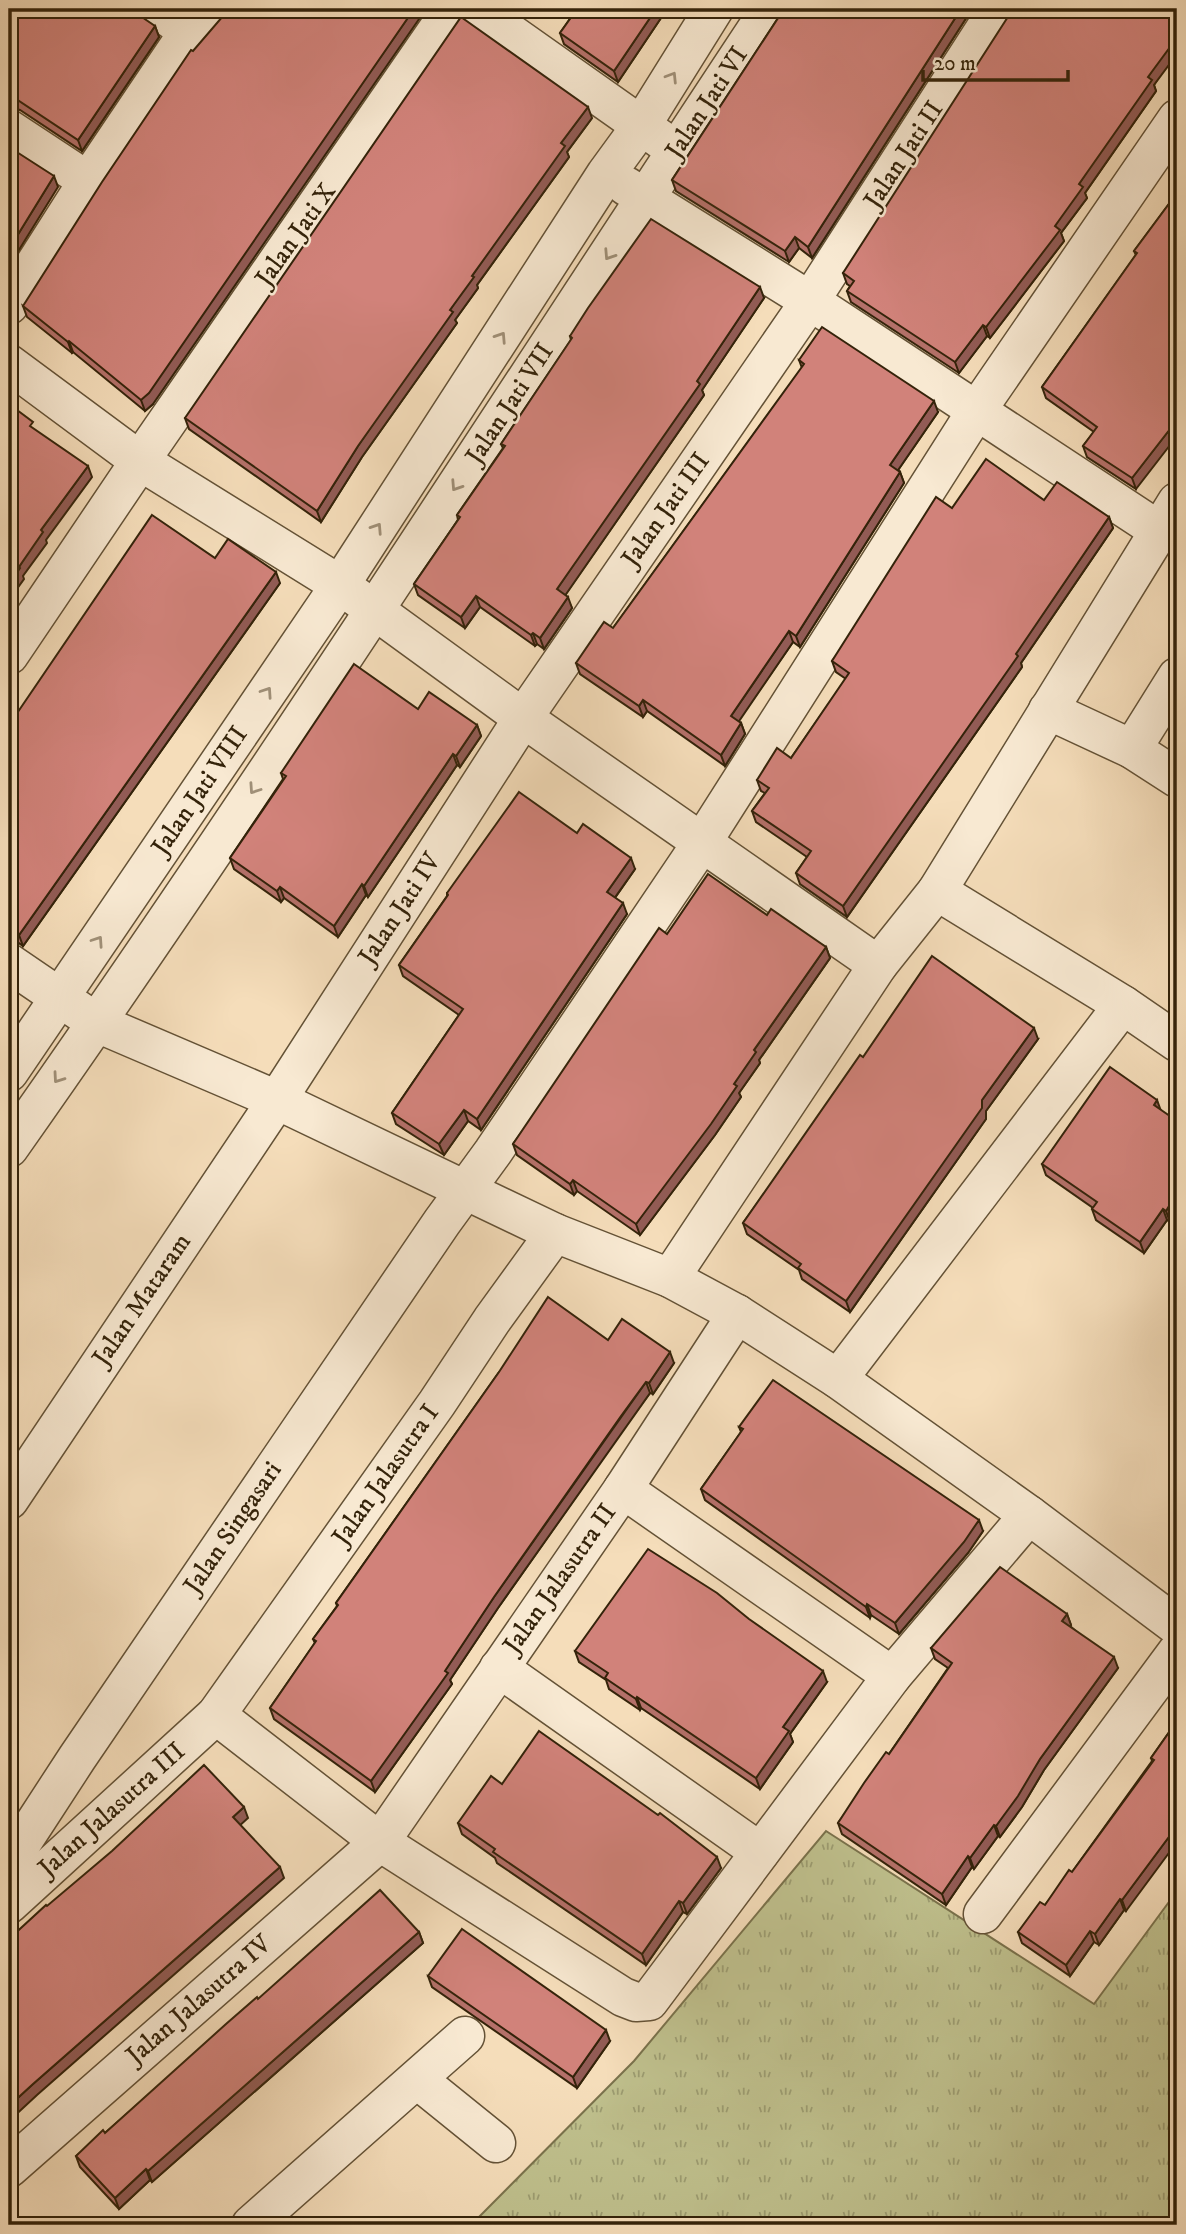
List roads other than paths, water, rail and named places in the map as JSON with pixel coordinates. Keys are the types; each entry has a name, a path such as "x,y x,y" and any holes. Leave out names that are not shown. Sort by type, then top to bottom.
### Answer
{"street":[{"path":"9,305 196,20 157,9"},
{"name":"Jalan Jati X","path":"9,656 452,9"},
{"path":"476,9 676,150"},
{"name":"Jalan Jati VI","path":"606,174 641,127 714,9"},
{"name":"Jalan Jati VI","path":"646,198 770,9"},
{"name":"Jalan Jati II","path":"810,301 998,9"},
{"name":"Jalan Singasari","path":"9,1870 23,1841 77,1758 701,844 977,410 1177,119"},
{"path":"9,129 88,181"},
{"path":"606,174 810,301 977,410 1168,516 937,891 878,965 670,1278"},
{"name":"Jalan Jati VII","path":"340,585 606,174"},
{"name":"Jalan Jati VII","path":"374,610 646,198"},
{"name":"Jalan Jati III","path":"523,718 810,301"},
{"path":"9,364 140,461 340,585 701,844 878,965"},
{"name":"Jalan Jati VIII","path":"9,1072 340,585"},
{"name":"Jalan Jati VIII","path":"9,1148 97,1023 374,610"},
{"path":"1132,749 1177,677"},
{"path":"1048,710 1132,749 1177,778"},
{"name":"Jalan Jati IV","path":"277,1100 523,718"},
{"path":"937,891 1123,1005 1177,1042"},
{"path":"9,963 97,1023 277,1100 555,1233 670,1278 737,1314 838,1379 1029,1515 1177,1626"},
{"path":"838,1379 1123,1005"},
{"name":"Jalan Mataram","path":"9,1500 277,1100"},
{"name":"Jalan Jalasutra I","path":"216,1715 555,1233"},
{"name":"Jalan Jalasutra II","path":"380,1842 623,1489 737,1314"},
{"path":"623,1489 892,1676"},
{"path":"216,1715 380,1842 623,1997 649,2001 892,1676 1029,1515"},
{"path":"984,1914 1177,1652"},
{"path":"499,1668 760,1852"},
{"name":"Jalan Jalasutra III","path":"9,1904 216,1715"},
{"name":"Jalan Jalasutra IV","path":"12,2158 380,1842"},
{"path":"251,2225 465,2036"},
{"path":"418,2080 496,2143"}]}
